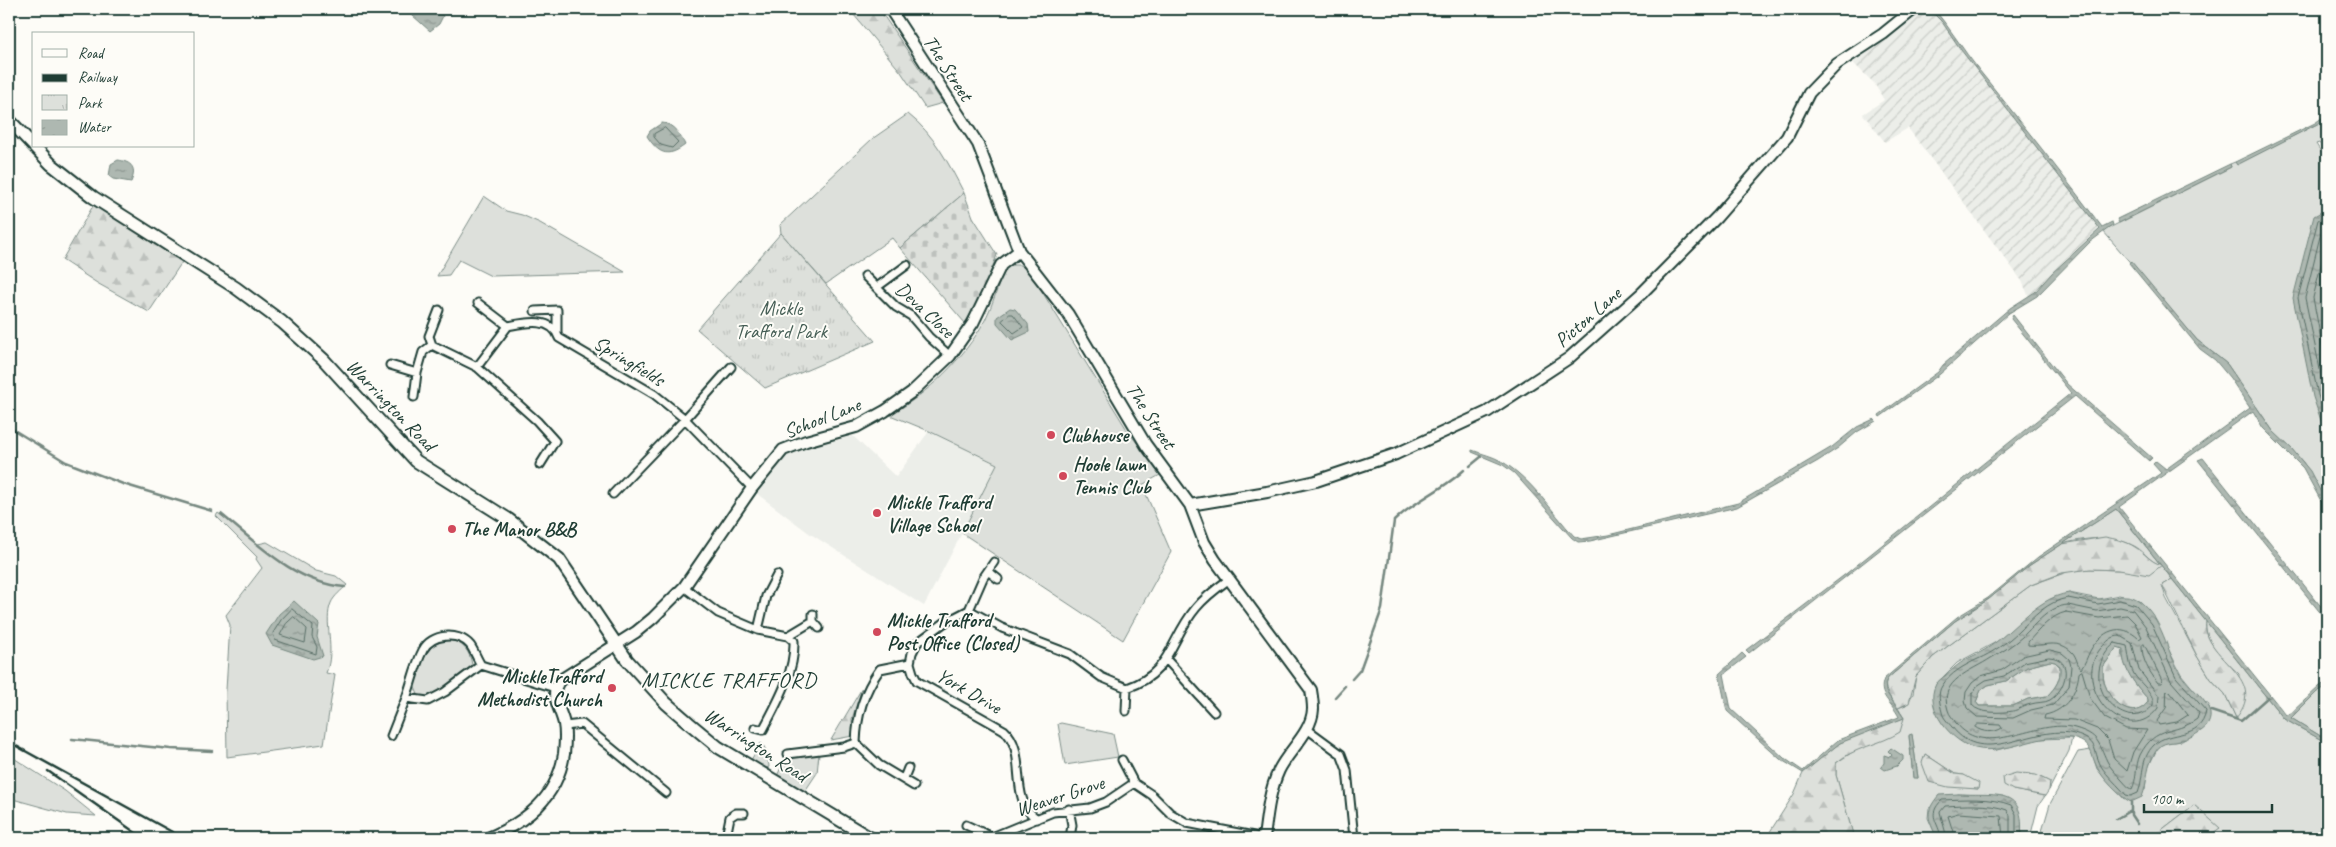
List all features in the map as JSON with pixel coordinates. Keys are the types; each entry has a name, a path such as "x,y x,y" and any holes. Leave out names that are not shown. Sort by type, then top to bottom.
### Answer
{"main road":[{"name":"Warrington Road","path":"9,120 32,144"},
{"name":"Warrington Road","path":"36,148 51,164 93,197 236,288 282,322 322,359 416,461 508,519 542,544 559,559 628,660 666,703 718,747 870,838"}],"street":[{"name":"The Street","path":"890,9 978,144 1019,251 1068,314 1146,445 1190,505 1204,542 1228,580 1311,690 1313,711 1307,729"},
{"name":"Picton Lane","path":"1190,505 1267,492 1316,481 1396,454 1487,412 1569,358 1642,293 1717,217 1787,137 1809,93 1836,64 1883,34 1914,9"},
{"name":"School Lane","path":"555,688 560,681 617,645 654,618 684,587 752,488 783,450 806,441 856,427 885,412 912,392 950,356 973,323 1001,265 1019,251"},
{"name":"Deva Close","path":"877,287 907,265"},
{"name":"Deva Close","path":"865,276 896,307 911,316 929,337 950,356"},
{"path":"476,367 508,326 478,303"},
{"path":"439,310 429,336 432,345 476,367 537,421 555,441 540,465"},
{"path":"535,311 558,310 557,332"},
{"name":"Springfields","path":"508,326 532,322 544,323 557,332 559,338 654,394 685,419 752,488"},
{"path":"414,397 417,373 423,352 432,345"},
{"path":"390,365 417,373"},
{"path":"613,494 685,419 731,367"},
{"path":"994,562 971,602 969,610 1002,628 1070,654 1101,677 1127,688 1144,682 1156,672 1166,659 1196,608 1228,580"},
{"path":"988,571 998,579"},
{"path":"758,630 766,596 777,576"},
{"path":"684,587 718,613 758,630 788,636 794,641 794,650 784,690 763,730 755,728"},
{"name":"York Drive","path":"969,610 944,624 918,643 912,653 910,663 917,680 1004,730 1012,737 1016,749 1023,799 1027,810 1037,819"},
{"path":"788,636 813,618 819,628"},
{"path":"391,736 423,649 429,641 442,636 459,638 470,644 481,665 555,688 556,701 565,726 562,762 549,794 537,809 522,822 488,838"},
{"path":"1166,659 1214,712"},
{"path":"856,743 860,705 876,674 880,669 910,663"},
{"path":"406,698 428,702 445,692 481,665"},
{"path":"1126,711 1127,688"},
{"path":"565,726 582,724 666,794"},
{"path":"1122,760 1134,783 1152,795 1170,813 1187,823 1264,838 1268,806 1279,771 1290,751 1307,729 1341,754 1347,770 1354,838"},
{"path":"788,754 844,747 856,743"},
{"path":"856,743 879,765 904,778 914,786"},
{"path":"904,778 908,768"},
{"name":"Weaver Grove","path":"966,825 992,837 1053,812 1090,808 1106,802 1134,783"},
{"path":"1069,809 1072,825 1070,838"},
{"path":"730,838 727,832 730,817 736,813 744,813"}],"shaded area":[{"path":"1923,9 1929,9 1942,22 1961,50 2101,229 2070,255 2029,297 2022,281 1908,128 1885,142 1863,114 1884,100 1874,83 1853,63 1908,23"},
{"name":"Mickle Trafford Village School","path":"929,431 998,464 924,606 809,533 756,493 778,463 792,451 853,436 896,477"}],"green space":[{"path":"849,9 879,9 943,103 925,108 901,72"},
{"path":"908,114 933,140 964,193 900,248 892,238 826,284 781,233 780,225 872,139"},
{"path":"2327,119 2327,154 2319,143 2316,144 2327,161 2327,504 2303,462 2273,431 2227,364 2197,340 2103,231 2231,167 2230,164 2235,162 2237,164"},
{"path":"964,193 973,217 997,255 983,292 965,323 900,248"},
{"path":"484,196 506,211 522,215 540,223 625,272 491,276 459,260 449,275 437,276"},
{"path":"94,204 182,262 149,312 97,283 62,260"},
{"name":"Mickle Trafford Park","path":"781,233 875,341 765,388 697,329"},
{"name":"Hoole lawn Tennis Club","path":"1011,265 1020,265 1030,272 1126,428 1160,475 1142,485 1171,552 1123,640 962,533 997,464 929,431 890,415 931,386 967,348 985,320 1004,270"},
{"path":"2116,509 2161,565 2154,562 2136,547 2118,540 2099,538 2062,544"},
{"path":"218,513 258,544 267,542 316,571 336,576 347,585 334,598 329,610 330,655 326,673 335,675 324,744 227,757 226,690 230,625 226,615 262,568 256,559 257,557 216,516"},
{"path":"2105,537 2132,545 2154,562 2162,565 2149,575 2119,570 2090,569 2062,573 2031,585 1933,657 1916,676 1909,703 1898,708 1886,690 1888,678 1955,621 1989,599 2030,565 2062,544"},
{"path":"2161,565 2172,579 2162,585 2166,598 2211,679 2225,694 2236,718 2239,674 2221,657 2211,643 2206,629 2206,621 2284,719 2327,743 2327,838 2206,838 2219,828 2194,805 2151,838 2146,834 2141,838 2040,838 2050,804 2078,752 2091,750 2097,769 2124,799 2145,790 2147,770 2157,749 2164,743 2182,741 2204,728 2209,705 2202,700 2181,674 2149,611 2139,600 2119,595 2099,599 2069,593 2028,614 2015,628 1998,641 1957,663 1936,684 1993,751 2039,739 2072,738 2069,751 2049,790 2050,782 2035,775 2021,773 2010,776 2013,790 2045,796 2038,806 2030,838 2021,838 2022,832 2003,796 1958,794 1929,808 1928,818 1937,838 1854,838 1836,775 1836,763 1904,718 1898,708 1906,705 1913,694 1916,676 1933,657 2031,585 2070,571 2090,569 2119,570","holes":["1912,735 1918,777 1918,778 1913,777 1909,736","1925,754 1955,774 1964,775 1978,789 1961,787"]},
{"path":"2172,579 2206,621 2207,634 2213,646 2240,679 2245,690 2245,703 2236,718 2225,694 2211,679 2197,656 2162,585"},
{"path":"449,639 465,648 470,656 472,665 468,670 427,699 419,697 414,685 424,656 433,646"},
{"path":"2117,647 2123,648 2124,662 2127,669 2134,682 2148,699 2148,702 2142,708 2130,710 2118,705 2109,694 2104,682 2103,667"},
{"path":"2050,661 2055,662 2060,667 2060,676 2053,690 2047,696 2028,699 2013,706 1979,706 1976,702 1981,690 1988,685 2006,681 2027,667"},
{"path":"2327,686 2327,740 2291,718 2317,692"},
{"path":"862,688 852,719 853,736 831,740"},
{"path":"1904,718 1900,732 1851,753 1836,763 1836,775 1854,838 1833,838 1831,836 1829,838 1766,838 1794,794 1803,773 1840,743 1863,732"},
{"path":"1061,723 1113,734 1118,757 1065,765 1058,724"},
{"path":"761,743 766,751 769,767 764,769 751,760"},
{"path":"819,754 817,773 805,791 777,776 785,759"},
{"path":"1925,754 1955,774 1964,775 1979,783 1978,789 1948,787 1929,782 1922,763"},
{"path":"9,755 65,791 96,816 67,814 9,798"},
{"path":"2016,773 2036,775 2050,782 2049,790 2045,796 2013,790 2004,785 2003,777"},
{"path":"2194,805 2220,828 2206,838 2151,838"},
{"path":"2146,834 2151,838 2141,838"}],"water":[{"path":"418,9 434,9 443,16 439,24 430,31 412,15"},
{"path":"1929,9 1934,9 1940,16 1973,62 2102,227 2112,222 2113,225 2090,242 2037,296 2009,313 1940,374 1880,417 1879,415 1938,372 1943,365 2010,308 2035,292 2052,273 2100,229 1961,50 1942,22"},
{"path":"2327,114 2327,119 2237,165 2235,162 2315,123"},
{"path":"662,123 670,125 679,134 685,145 668,153 655,147 647,136 650,131"},
{"path":"118,160 127,162 132,166 133,177 131,182 113,179 109,176 111,164"},
{"path":"2230,164 2231,167 2119,223 2117,219"},
{"path":"2327,209 2327,438 2313,397 2293,298 2314,216"},
{"path":"2131,261 2197,340 2227,364 2273,431 2292,449 2310,471 2327,504 2327,512 2303,468 2263,428 2253,411 2119,507 2286,715 2291,713 2320,686 2327,682 2327,686 2317,692 2291,718 2327,740 2327,743 2284,719 2116,509 2030,565 1989,599 1955,621 1888,678 1885,683 1886,692 1904,718 1840,743 1803,773 1780,759 1727,711 1719,674 1742,653 1746,657 1724,674 1731,709 1784,758 1803,771 1838,740 1899,717 1882,690 1884,679 1957,617 1988,598 2038,557 2161,473 2153,464 2156,461 2166,469 2250,408 2230,378 2215,360 2200,349 2129,263"},
{"path":"1010,308 1015,309 1028,324 1029,332 1012,340 997,323 997,317"},
{"path":"2013,315 2067,384 2152,458 2149,461 2075,396 1749,653 1746,650 1847,573 2071,393 2011,319"},
{"path":"1874,419 1876,421 1857,432 1838,448 1818,461 1737,507 1590,541 1578,542 1572,538 1514,473 1503,465 1472,452 1472,450 1494,458 1512,468 1531,486 1574,536 1581,539 1608,535 1738,503 1832,447 1857,427"},
{"path":"2203,458 2327,614 2327,621 2198,460"},
{"path":"2069,593 2094,599 2128,596 2138,600 2146,607 2159,625 2181,675 2202,698 2209,711 2208,724 2200,732 2189,738 2162,745 2159,748 2150,762 2142,797 2131,802 2117,792 2099,771 2087,745 2083,742 2059,737 1999,749 1975,748 1966,745 1949,732 1942,723 1933,703 1933,693 1939,681 1960,663 1991,646 2033,610 2056,596","holes":["2117,647 2123,649 2124,663 2134,682 2148,699 2148,702 2142,708 2130,710 2118,705 2109,694 2104,682 2103,667","2050,661 2060,666 2060,675 2057,683 2047,696 2028,699 2013,706 1979,706 1976,702 1981,690 1988,685 2006,681 2027,667"]},
{"path":"294,601 319,624 317,637 323,656 313,659 272,645 266,634 279,614"},
{"path":"1912,734 1918,778 1913,778 1909,735"},
{"path":"1891,748 1903,756 1903,760 1897,766 1885,770 1881,767 1884,763 1884,755 1890,757 1892,755 1888,751"},
{"path":"1939,795 1996,795 2006,797 2014,802 2019,809 2021,838 1937,838 1929,816 1931,806"}],"waterway":[{"path":"9,427 66,462 123,484 212,511"},
{"path":"1470,466 1481,457"},
{"path":"1352,679 1360,670 1382,609 1394,521 1464,470"},
{"path":"221,514 263,549 294,570 327,584 345,587"},
{"path":"1335,697 1345,686"},
{"path":"2211,711 2241,721 2268,697"},
{"path":"72,739 171,749 212,751"},
{"path":"2131,802 2131,815 2137,824"},
{"path":"2116,819 2131,810"}],"railway":[{"path":"9,742 183,838"},
{"path":"48,771 143,838"}],"place":[{"name":"Clubhouse","path":"1051,435"},
{"name":"Hoole lawn Tennis Club","path":"1063,476"},
{"name":"Mickle Trafford Village School","path":"877,513"},
{"name":"The Manor B&B","path":"452,529"},
{"name":"Mickle Trafford Post Office (Closed)","path":"877,632"},
{"name":"MickleTrafford Methodist Church","path":"612,688"}],"district":[{"name":"MICKLE TRAFFORD","path":"729,680"}]}
